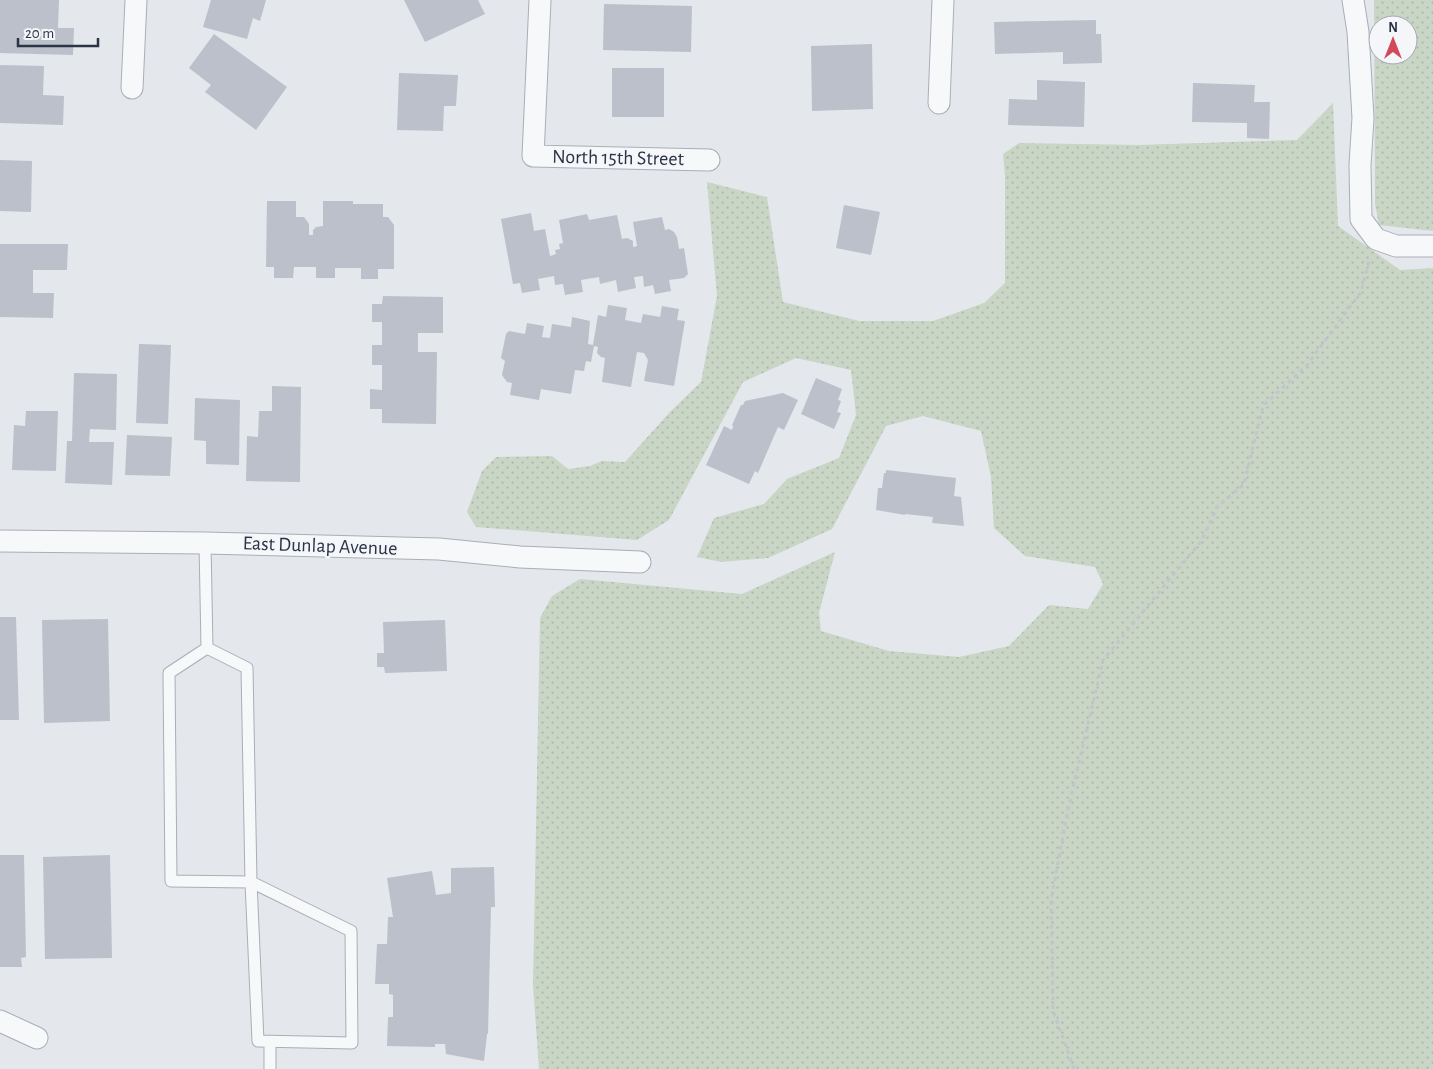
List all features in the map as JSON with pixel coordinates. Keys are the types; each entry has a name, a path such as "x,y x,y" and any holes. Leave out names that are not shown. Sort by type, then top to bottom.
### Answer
{"street":[{"path":"132,88 136,0"},
{"name":"North 15th Street","path":"540,0 534,156 709,160"},
{"path":"940,102 943,0"},
{"path":"1353,0 1358,32 1363,118 1360,165 1361,219 1376,239 1396,246 1433,246"},
{"name":"East Dunlap Avenue","path":"0,541 205,543 439,549 520,557 640,562"},
{"path":"0,1021 37,1038"}],"lane":[{"path":"205,543 207,648"},
{"path":"207,648 169,673 171,881 251,882 351,931 352,1043 258,1041 251,882 248,668 207,648"},
{"path":"270,1042 270,1069"}],"path":[{"path":"1074,1069 1053,1010 1051,900 1067,814 1103,660 1202,540 1217,507 1244,484 1264,406 1307,366 1361,292 1376,239"}],"green space":[{"path":"1374,0 1433,0 1433,231 1379,225 1375,204 1374,65 1418,65 1418,15 1374,15"},
{"path":"1333,103 1338,226 1400,270 1433,268 1433,1069 539,1069 533,985 540,618 552,596 580,579 742,594 835,552 819,613 821,631 889,651 959,657 1009,646 1049,605 1088,609 1103,584 1095,567 1025,556 994,528 991,477 981,431 923,416 886,426 832,529 768,558 721,562 697,557 714,518 764,504 787,479 839,458 856,415 851,370 796,358 743,382 669,520 637,540 476,527 467,512 482,471 496,457 552,456 568,469 590,466 602,461 625,462 669,413 701,382 717,296 707,182 767,197 783,302 859,321 933,321 984,303 1005,283 1005,175 1003,154 1019,143 1138,145 1297,140"}],"building":[{"path":"0,0 59,0 58,28 74,28 73,55 0,53"},
{"path":"211,0 266,0 260,21 253,18 247,39 203,27"},
{"path":"404,0 478,0 485,14 425,42"},
{"path":"604,4 692,6 691,52 603,50"},
{"path":"1096,20 1096,34 1101,34 1102,63 1063,64 1063,52 995,54 994,22"},
{"path":"214,34 287,87 256,130 205,92 211,85 189,68"},
{"path":"872,44 873,109 812,111 811,46"},
{"path":"0,65 44,66 43,95 64,96 63,125 0,123"},
{"path":"612,68 664,68 664,117 612,117"},
{"path":"399,73 458,75 456,106 444,106 443,131 397,130"},
{"path":"1037,80 1085,82 1084,127 1008,125 1009,99 1037,100"},
{"path":"1193,83 1255,85 1254,102 1270,102 1269,139 1247,138 1247,123 1192,122"},
{"path":"0,160 32,161 31,212 0,211"},
{"path":"267,201 296,201 296,217 304,217 309,224 309,235 313,235 313,230 316,227 323,226 323,201 383,204 383,217 388,217 394,225 394,269 378,269 378,279 361,279 361,268 335,268 335,278 316,278 316,267 294,267 293,278 274,278 274,267 266,267"},
{"path":"844,205 880,212 871,255 836,248"},
{"path":"531,213 534,231 545,229 550,256 556,254 555,250 560,249 559,244 563,243 559,220 587,214 589,220 617,215 622,239 627,238 633,241 633,247 637,246 633,222 662,217 665,230 669,229 674,232 679,249 684,248 688,274 684,278 669,280 671,291 655,294 653,285 644,287 643,276 634,277 636,288 618,292 616,280 600,284 599,277 581,280 583,292 565,295 563,284 555,285 554,276 538,279 540,290 522,293 520,283 513,284 501,219"},
{"path":"0,244 68,244 67,270 33,270 33,293 54,293 53,318 0,317"},
{"path":"383,296 443,297 443,333 418,333 418,352 437,352 436,424 382,423 382,409 370,409 370,389 382,390 382,365 372,365 372,345 382,345 382,322 372,322 372,304 382,304"},
{"path":"608,305 627,308 625,320 641,323 643,314 660,317 662,306 679,309 677,320 685,321 674,386 644,381 648,360 644,353 637,352 631,387 602,382 605,358 597,353 598,347 594,346 591,362 586,361 584,371 575,370 571,394 541,389 539,400 510,395 512,383 507,382 502,375 505,361 501,358 506,334 509,331 525,334 527,323 544,326 542,337 550,338 552,324 571,327 572,317 590,321 588,344 593,345 598,315 606,317"},
{"path":"139,344 171,345 168,424 136,423"},
{"path":"74,373 117,374 116,430 90,429 89,442 114,442 112,485 65,483 67,441 72,441"},
{"path":"816,378 842,389 838,400 841,401 837,412 841,413 834,429 801,414"},
{"path":"272,386 301,387 300,482 246,481 247,436 258,437 259,411 272,411"},
{"path":"783,393 798,400 784,430 778,427 758,473 755,471 749,484 706,465 724,426 732,430 732,425 741,405 745,401"},
{"path":"195,398 240,400 239,465 206,464 206,441 194,440"},
{"path":"26,411 58,411 56,471 12,470 14,425 25,426"},
{"path":"127,435 172,437 170,476 125,475"},
{"path":"886,470 956,478 954,496 961,497 964,526 932,523 933,517 876,510 878,488 882,488"},
{"path":"0,617 16,617 19,720 0,720"},
{"path":"108,619 110,721 44,723 42,620"},
{"path":"445,620 447,671 385,673 384,667 377,667 377,653 384,653 383,622"},
{"path":"0,855 24,855 26,957 21,958 22,967 0,967"},
{"path":"110,855 112,958 45,959 43,857"},
{"path":"494,867 495,907 491,907 488,1034 484,1061 446,1054 445,1044 435,1044 435,1047 387,1046 388,1017 393,1017 393,995 389,994 389,984 375,984 377,944 387,944 388,917 393,917 387,878 432,871 436,895 451,893 451,868"}]}
